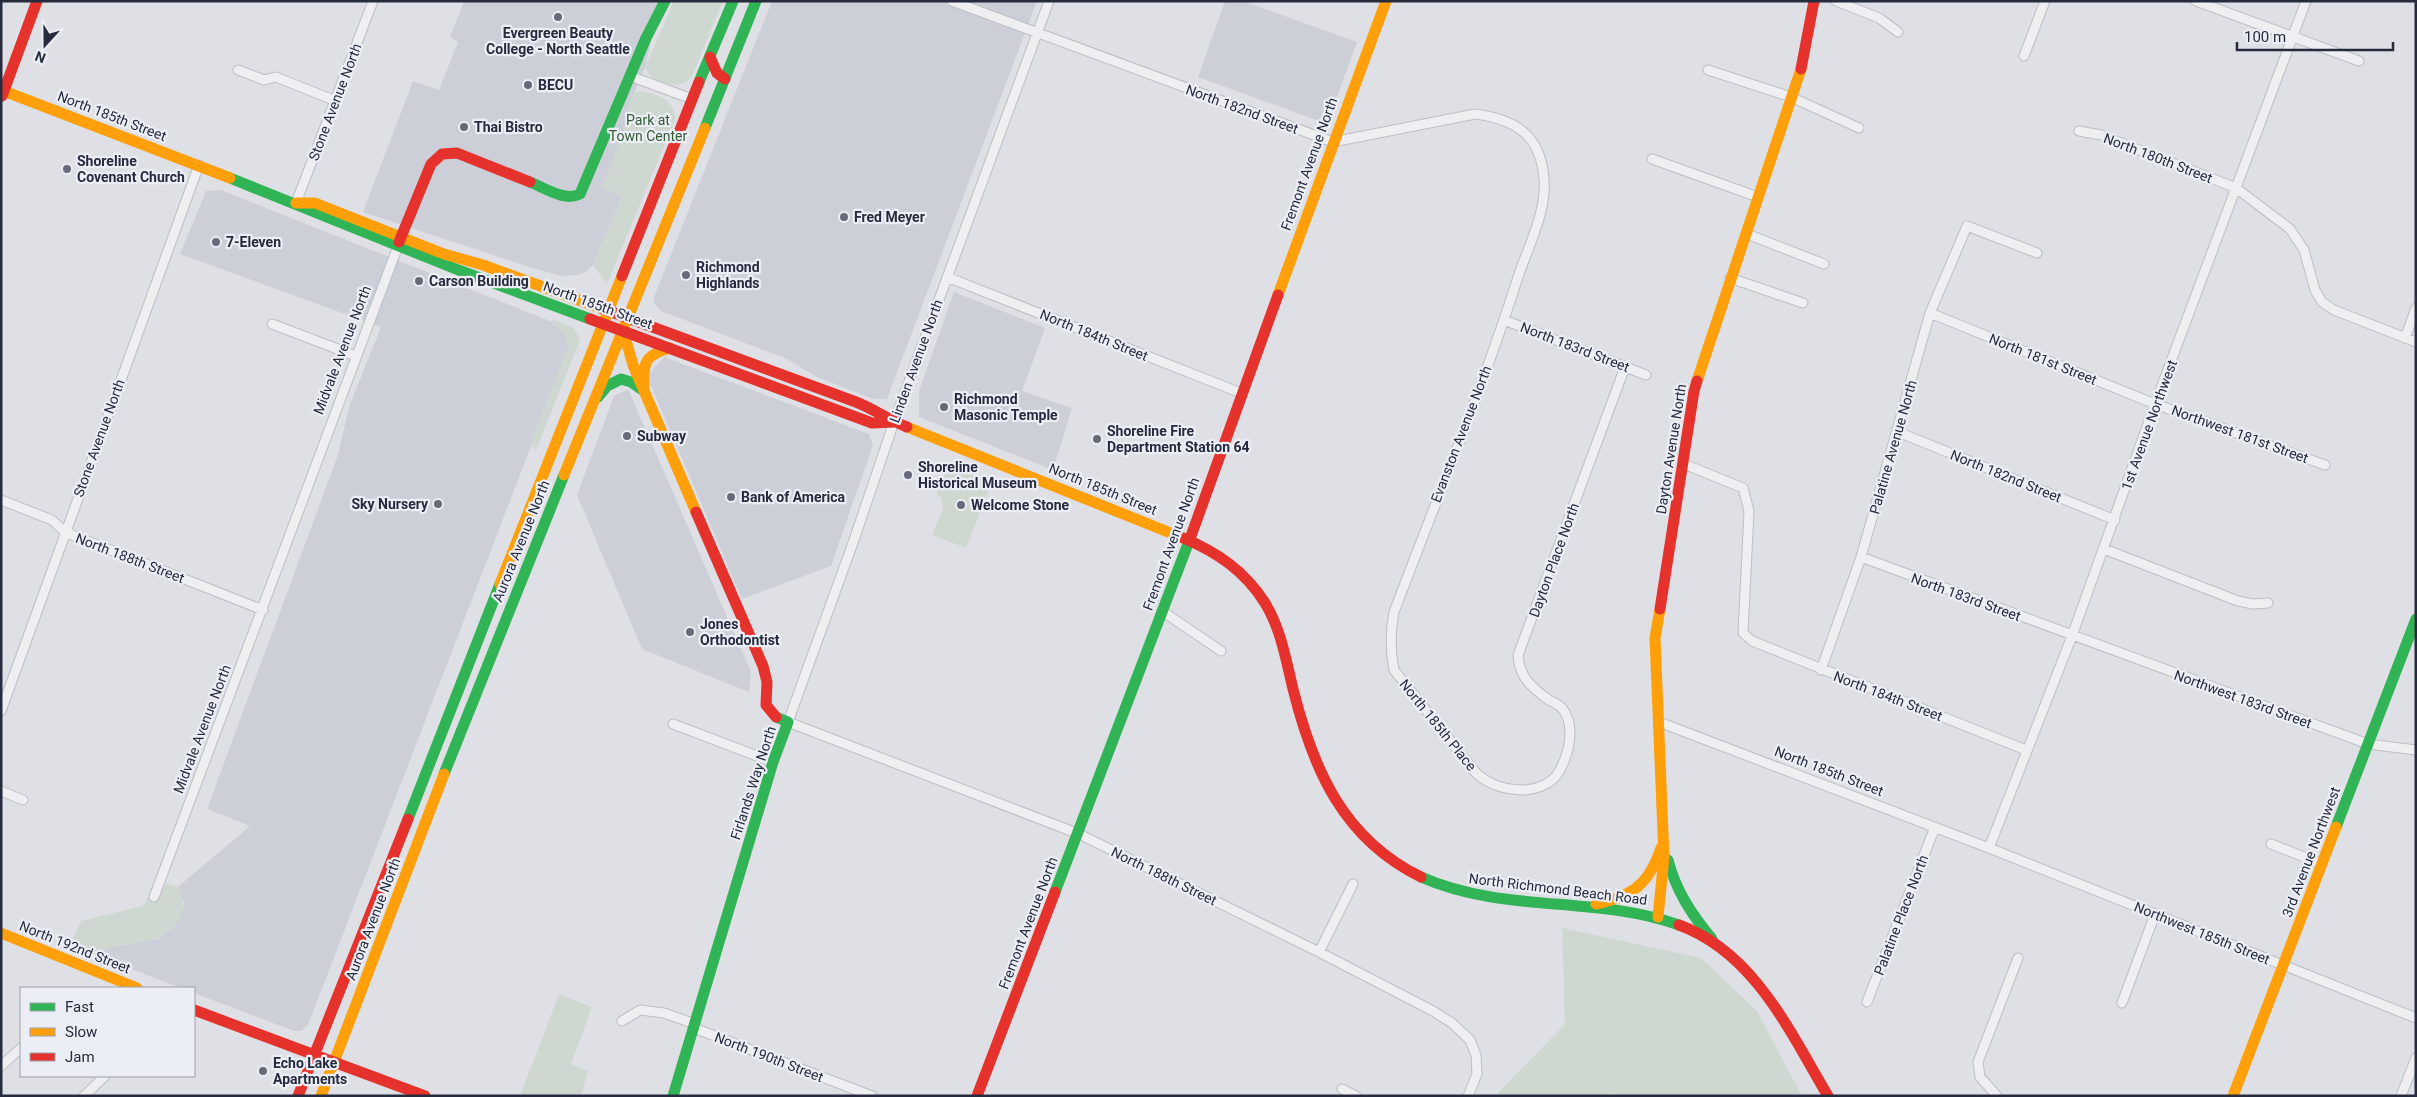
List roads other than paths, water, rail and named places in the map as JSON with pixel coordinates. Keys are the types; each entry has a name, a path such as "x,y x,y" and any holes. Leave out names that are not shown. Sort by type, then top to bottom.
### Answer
{"main road":[{"path":"2,93 36,1"},
{"name":"Aurora Avenue North","path":"298,1096 608,310 733,1"},
{"name":"Aurora Avenue North","path":"321,1096 458,738 756,1"},
{"name":"Fremont Avenue North","path":"977,1096 1079,834 1189,540 1241,393 1386,1"},
{"name":"Dayton Avenue North","path":"1658,917 1664,871 1655,638 1684,464 1694,391 1804,58 1814,1"},
{"name":"Midvale Avenue North","path":"400,242 431,164 436,157 446,152 458,154 564,196 574,197 580,194 662,2"},
{"path":"710,57 717,73 725,79"},
{"name":"North 185th Street","path":"2,93 199,165 296,203 311,212 608,310 856,402 876,410 894,422 1189,540"},
{"name":"North 185th Street","path":"400,242 604,323 872,423 894,422"},
{"name":"Firlands Way North","path":"623,330 627,353 763,666 767,682 764,696 768,710 775,717 788,722 773,762 673,1096"},
{"path":"644,391 642,372 646,359 655,352 670,348"},
{"path":"594,401 614,380 625,380 644,391"},
{"path":"521,530 534,550"},
{"name":"North Richmond Beach Road","path":"1189,540 1224,558 1241,572 1261,595 1277,626 1311,751 1319,771 1343,812 1372,845 1404,868 1452,890 1485,897 1585,906 1658,917 1680,925 1718,946 1747,970 1760,984 1828,1096"},
{"name":"3rd Avenue Northwest","path":"2233,1096 2416,619"},
{"path":"449,712 458,738"},
{"path":"436,746 447,767"},
{"path":"1585,906 1620,899 1640,886 1650,875 1658,860 1663,839"},
{"path":"1663,839 1670,869 1677,887 1691,912 1718,946"},
{"name":"North 192nd Street","path":"1,934 134,987"},
{"path":"195,1010 313,1056 425,1096"}],"street":[{"name":"Stone Avenue North","path":"296,203 373,1"},
{"name":"North 182nd Street","path":"952,1 1333,142"},
{"name":"Linden Avenue North","path":"788,722 854,540 894,422 1049,1"},
{"path":"1836,1 1879,18 1898,32"},
{"path":"2024,56 2045,1"},
{"path":"2196,1 2359,61"},
{"name":"1st Avenue Northwest","path":"1989,848 2072,636 2306,1"},
{"path":"238,70 264,80 276,77 336,101"},
{"path":"1708,70 1791,97 1859,128"},
{"path":"630,76 692,99"},
{"name":"Evanston Avenue North","path":"1333,142 1452,117 1475,114 1494,116 1511,122 1528,135 1538,150 1544,178 1544,200 1504,320 1394,612 1390,630 1390,648 1394,670"},
{"name":"North 180th Street","path":"2079,131 2101,135 2236,188 2290,229 2304,250 2311,279 2322,302 2334,310 2416,342"},
{"path":"1652,159 1758,197"},
{"name":"Stone Avenue North","path":"1,711 199,165"},
{"name":"Palatine Avenue North","path":"1821,670 1861,557 1898,432 1930,313 1967,226 2037,253"},
{"path":"1747,234 1824,264"},
{"name":"Midvale Avenue North","path":"154,897 400,242"},
{"name":"North 184th Street","path":"947,277 1241,393"},
{"path":"1730,278 1803,303"},
{"path":"2405,338 2416,308"},
{"name":"North 181st Street","path":"1930,313 2156,404"},
{"name":"North 183rd Street","path":"1504,320 1646,375"},
{"path":"272,324 356,356"},
{"name":"Dayton Place North","path":"1570,737 1569,723 1562,708 1538,691 1523,677 1519,668 1518,655 1625,367"},
{"name":"Northwest 181st Street","path":"2156,404 2325,465"},
{"name":"North 182nd Street","path":"1898,432 2115,520"},
{"name":"North 184th Street","path":"1684,464 1743,488 1749,511 1743,633 1752,641 2026,750"},
{"name":"North 188th Street","path":"1,500 52,520 65,532 263,610"},
{"path":"2104,550 2238,601 2253,604 2268,603"},
{"name":"North 183rd Street","path":"1861,557 2072,636"},
{"path":"1162,611 1221,651"},
{"name":"Northwest 183rd Street","path":"2072,636 2368,744 2416,750"},
{"name":"North 185th Place","path":"1394,670 1476,773 1488,783 1507,790 1529,790 1546,784 1557,776 1564,762 1570,737"},
{"name":"North 188th Street","path":"788,722 1079,834 1319,952 1433,1011 1470,1040 1476,1055 1477,1074 1468,1096"},
{"name":"North 185th Street","path":"1658,722 1989,848"},
{"path":"673,724 773,762"},
{"path":"1,792 24,800"},
{"name":"Palatine Place North","path":"1867,1002 1935,827"},
{"path":"2271,844 2322,864"},
{"name":"Northwest 185th Street","path":"1989,848 2416,1018"},
{"path":"1319,952 1353,884"},
{"path":"2122,1003 2155,914"},
{"path":"1997,1096 1980,1077 1978,1062 2018,958"},
{"name":"North 190th Street","path":"622,1021 640,1010 664,1013 872,1096"},
{"path":"1,1066 20,1049"},
{"path":"2401,1096 2416,1058"},
{"path":"84,1096 104,1077"},
{"path":"1342,1089 1356,1096"}],"place":[{"name":"Evergreen Beauty College - North Seattle","path":"558,17"},
{"name":"BECU","path":"528,85"},
{"name":"Thai Bistro","path":"464,127"},
{"name":"Shoreline Covenant Church","path":"67,169"},
{"name":"Fred Meyer","path":"844,217"},
{"name":"7-Eleven","path":"216,242"},
{"name":"Richmond Highlands","path":"686,275"},
{"name":"Carson Building","path":"419,281"},
{"name":"Richmond Masonic Temple","path":"944,407"},
{"name":"Subway","path":"627,436"},
{"name":"Shoreline Fire Department Station 64","path":"1097,439"},
{"name":"Shoreline Historical Museum","path":"908,475"},
{"name":"Bank of America","path":"731,497"},
{"name":"Sky Nursery","path":"438,504"},
{"name":"Welcome Stone","path":"961,505"},
{"name":"Jones Orthodontist","path":"690,632"},
{"name":"Echo Lake Apartments","path":"263,1071"}],"park label":[{"name":"Park at Town Center","path":"648,128"}]}
